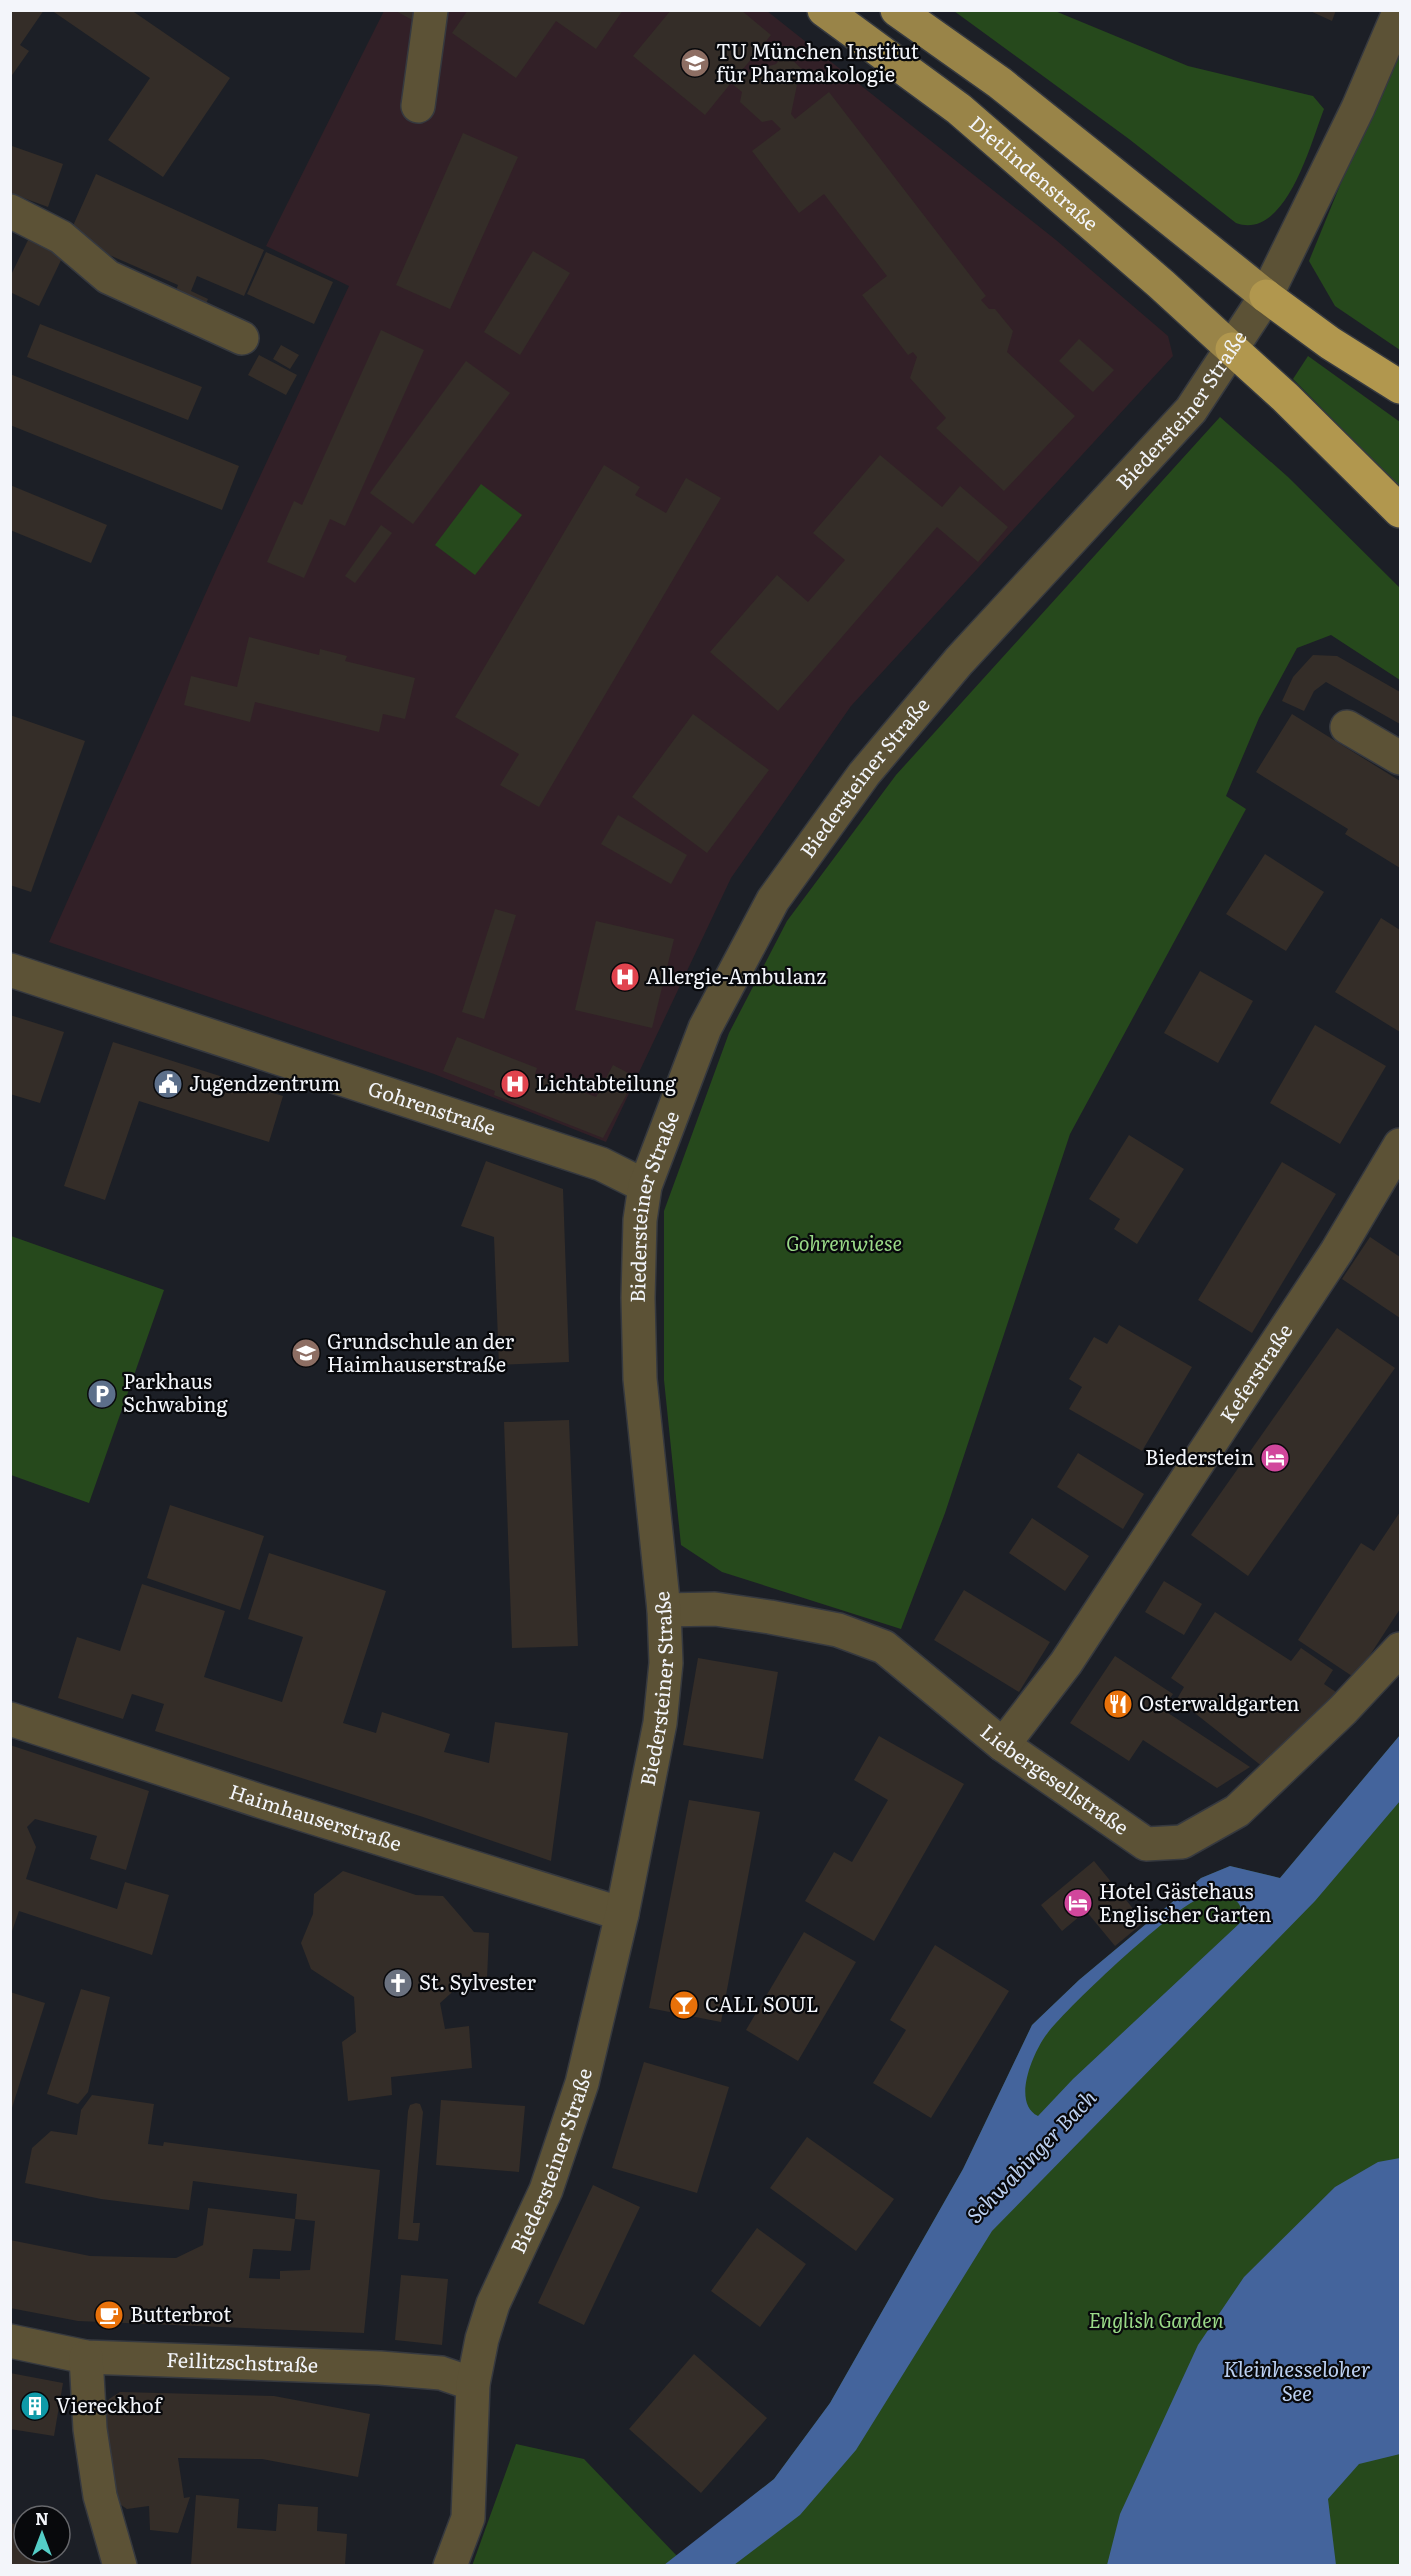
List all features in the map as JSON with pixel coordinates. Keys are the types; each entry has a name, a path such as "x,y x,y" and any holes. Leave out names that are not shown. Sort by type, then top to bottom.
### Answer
{"highway":[{"path":"1266,296 1330,343 1401,387"},
{"path":"1232,348 1401,511"}],"main road":[{"name":"Dietlindenstraße","path":"824,10 959,109 1232,348"},
{"path":"897,10 1000,83 1266,296"}],"street":[{"path":"418,106 431,10"},
{"name":"Biedersteiner Straße","path":"450,2565 468,2518 473,2384 482,2339 493,2304 546,2190 582,2083 622,1914 660,1723 666,1663 664,1610 640,1378 640,1220 645,1186 705,1028 773,900 872,765 959,662 1191,410 1266,296 1358,108 1400,10"},
{"path":"10,211 61,237 108,277 242,338"},
{"path":"1347,727 1401,758"},
{"name":"Gohrenstraße","path":"10,970 601,1164 645,1186"},
{"name":"Keferstraße","path":"1003,1745 1079,1643 1337,1251 1401,1145"},
{"name":"Liebergesellstraße","path":"664,1610 714,1608 770,1617 838,1630 884,1647 1003,1745 1146,1844 1182,1842 1237,1811 1343,1710 1401,1649"},
{"name":"Haimhauserstraße","path":"10,1719 262,1802 622,1914"},
{"name":"Feilitzschstraße","path":"10,2341 86,2357 380,2368 441,2373 473,2384"},
{"path":"86,2357 90,2429 100,2496 120,2565"}],"shaded area":[{"path":"384,11 767,11 1056,240 1168,336 1173,356 851,706 731,878 606,1142 434,1074 49,942 217,568 349,286 266,246"}],"green space":[{"path":"954,11 1055,11 1188,66 1313,96 1324,109 1304,164 1282,204 1269,217 1254,225 1236,223 1129,139"},
{"path":"1400,39 1400,350 1335,306 1309,261"},
{"path":"1308,356 1400,422 1400,488 1293,379"},
{"name":"Gohrenwiese","path":"1220,417 1288,477 1400,588 1400,680 1331,635 1297,648 1259,718 1226,796 1246,809 1070,1134 945,1513 901,1629 722,1572 681,1545 664,1380 664,1211 729,1033 787,921 896,775"},
{"path":"481,484 522,515 475,575 435,545"},
{"path":"11,1236 164,1290 89,1503 11,1475"},
{"name":"English Garden","path":"1400,1735 1400,2565 472,2566 516,2444 584,2459 677,2556 774,2479 830,2403 963,2169 1032,2025 1079,1980 1201,1878 1230,1866 1280,1878"}],"water":[{"name":"Schwabinger Bach","path":"1400,1735 1400,1801 1315,1901 992,2231 856,2450 800,2515 734,2565 664,2565 774,2479 830,2403 963,2169 1032,2025 1079,1980 1201,1878 1230,1866 1280,1878","holes":["1229,1897 1240,1907 1241,1922 1073,2079 1038,2116 1030,2110 1025,2090 1030,2067 1044,2038 1054,2025 1119,1961 1168,1919 1201,1898"]},
{"name":"Kleinhesseloher See","path":"1400,2158 1400,2454 1359,2464 1328,2499 1336,2565 1107,2565 1120,2514 1198,2345 1244,2277 1335,2187 1378,2162"}],"building":[{"path":"10,10 44,10 20,45 29,51 10,78"},
{"path":"51,10 131,10 230,78 163,177 108,140 150,78"},
{"path":"394,10 422,10 416,22"},
{"path":"468,10 623,10 596,49 556,21 516,78 452,33"},
{"path":"671,10 741,10 771,35 743,69 747,73 776,64 785,53 807,74 797,85 791,114 795,119 829,92 986,296 981,300 989,309 995,309 1013,331 1007,352 1075,416 1004,491 936,428 946,418 910,378 917,357 913,352 908,355 862,295 887,276 824,194 799,213 752,151 781,129 772,120 762,122 740,102 742,92 731,83 705,115 633,56"},
{"path":"1308,10 1336,10 1332,21"},
{"path":"463,133 518,157 450,309 396,285"},
{"path":"12,146 63,164 48,207 10,193"},
{"path":"96,174 264,250 244,296 197,276 191,291 208,299 204,309 174,296 178,285 68,237"},
{"path":"29,238 64,254 39,306 10,292 10,277"},
{"path":"533,251 570,273 520,355 484,332"},
{"path":"266,252 333,282 314,324 247,294"},
{"path":"40,324 202,387 188,420 27,357"},
{"path":"381,330 424,350 345,526 330,519 304,578 267,562 294,501 302,505"},
{"path":"1079,339 1114,370 1093,392 1059,361"},
{"path":"281,345 299,355 290,369 273,359"},
{"path":"259,355 297,375 286,395 248,375"},
{"path":"466,361 510,393 413,524 370,493"},
{"path":"10,374 239,466 222,510 10,425"},
{"path":"880,455 942,507 960,486 1008,527 978,562 937,527 778,711 710,652 777,575 808,602 845,560 813,533"},
{"path":"604,465 640,487 635,495 666,513 686,478 721,498 539,807 500,785 519,754 455,717"},
{"path":"10,485 107,525 91,563 10,530"},
{"path":"381,525 392,533 355,583 345,576"},
{"path":"249,637 319,655 320,649 347,656 345,661 415,678 405,719 383,714 379,732 255,702 250,722 184,705 191,676 237,687"},
{"path":"1313,655 1337,656 1400,692 1400,724 1326,682 1314,691 1304,711 1282,701 1293,677"},
{"path":"693,714 769,770 707,853 632,797"},
{"path":"1292,714 1400,781 1400,868 1345,834 1348,829 1256,772"},
{"path":"10,715 85,741 31,892 10,885"},
{"path":"618,815 687,855 671,884 601,844"},
{"path":"1265,854 1324,892 1286,951 1226,914"},
{"path":"495,909 516,915 484,1019 462,1012"},
{"path":"1381,918 1400,930 1400,1032 1335,992"},
{"path":"596,921 674,939 652,1028 575,1010"},
{"path":"1200,971 1253,1001 1218,1063 1164,1033"},
{"path":"10,1015 64,1032 40,1103 10,1094"},
{"path":"1315,1025 1386,1066 1340,1144 1270,1103"},
{"path":"457,1037 537,1068 535,1074 596,1097 613,1065 636,1077 603,1138 494,1095 495,1091 443,1071"},
{"path":"113,1042 283,1096 269,1142 139,1101 105,1200 64,1186"},
{"path":"1129,1135 1184,1169 1137,1244 1114,1229 1120,1219 1089,1199"},
{"path":"486,1161 563,1189 569,1362 499,1365 494,1237 461,1226"},
{"path":"1282,1162 1336,1194 1252,1333 1198,1300"},
{"path":"1370,1237 1400,1257 1400,1318 1342,1279"},
{"path":"1119,1325 1192,1367 1142,1451 1069,1409 1082,1387 1069,1379 1094,1337 1107,1344"},
{"path":"1337,1328 1395,1368 1248,1576 1191,1535"},
{"path":"569,1420 578,1646 512,1648 504,1422"},
{"path":"1078,1453 1144,1494 1123,1529 1057,1487"},
{"path":"170,1505 264,1536 240,1610 147,1578"},
{"path":"1400,1512 1400,1609 1355,1678 1298,1640 1361,1543 1374,1551"},
{"path":"1032,1518 1089,1556 1065,1591 1009,1553"},
{"path":"269,1553 386,1591 343,1723 376,1733 382,1712 450,1734 444,1752 489,1763 495,1722 568,1733 551,1861 423,1817 155,1731 164,1704 132,1694 123,1719 58,1698 77,1637 120,1651 142,1584 225,1611 204,1677 282,1702 303,1637 248,1619"},
{"path":"1164,1581 1202,1604 1184,1635 1145,1612"},
{"path":"964,1590 1050,1642 1019,1692 934,1640"},
{"path":"1215,1612 1291,1661 1301,1648 1333,1670 1324,1684 1336,1692 1263,1767 1177,1699 1184,1687 1171,1678"},
{"path":"1115,1656 1173,1694 1162,1709 1250,1767 1217,1788 1143,1740 1129,1761 1070,1723"},
{"path":"698,1658 778,1672 763,1759 683,1745"},
{"path":"879,1736 964,1784 874,1941 805,1901 834,1852 852,1862 888,1800 854,1780"},
{"path":"10,1745 149,1791 126,1870 90,1859 97,1836 35,1819 27,1827 36,1847 26,1879 117,1909 125,1882 169,1895 152,1955 19,1911 10,1937"},
{"path":"689,1800 760,1812 721,2022 649,2008"},
{"path":"1094,1861 1144,1922 1115,1946 1086,1911 1062,1931 1041,1905"},
{"name":"St. Sylvester","path":"343,1871 416,1895 443,1896 474,1932 489,1933 487,1979 468,1978 440,2003 445,2029 469,2026 472,2068 391,2077 392,2095 348,2101 342,2042 356,2032 354,1997 311,1969 301,1943 313,1914 314,1894"},
{"path":"804,1932 856,1962 798,2061 746,2030"},
{"path":"935,1945 1009,1991 931,2118 873,2083 906,2030 890,2020"},
{"path":"81,1989 110,1997 88,2092 78,2104 47,2094"},
{"path":"10,1992 45,2003 11,2111 10,2111"},
{"path":"644,2062 729,2087 697,2193 612,2168"},
{"path":"92,2095 154,2104 148,2144 163,2146 164,2142 380,2170 364,2333 78,2321 10,2308 10,2240 90,2256 176,2258 203,2245 208,2208 295,2219 297,2194 193,2181 189,2210 101,2199 25,2183 32,2148 51,2131 77,2135 81,2110","holes":["295,2219 315,2221 310,2270 280,2271 280,2279 249,2278 253,2249 291,2251"]},
{"path":"441,2100 525,2106 519,2172 436,2165"},
{"path":"420,2104 423,2112 413,2223 420,2223 418,2241 398,2239 408,2111 410,2105"},
{"path":"807,2137 894,2199 856,2251 770,2188"},
{"path":"593,2185 640,2207 584,2325 538,2303"},
{"path":"757,2228 806,2264 760,2327 711,2291"},
{"path":"401,2275 448,2279 442,2345 395,2340"},
{"path":"694,2354 767,2418 701,2493 629,2429"},
{"name":"Viereckhof","path":"10,2373 63,2383 54,2436 10,2429"},
{"path":"120,2392 274,2396 370,2414 358,2477 262,2459 178,2458 184,2498 190,2497 178,2533 150,2530 149,2506 127,2509 118,2503 109,2456 106,2407 109,2399"},
{"path":"196,2495 239,2499 237,2528 276,2531 278,2504 318,2507 317,2531 347,2534 345,2565 191,2565"},
{"path":"10,2523 12,2523 12,2564 50,2564 10,2565"}],"place":[{"name":"TU München Institut für Pharmakologie","path":"695,63"},
{"name":"Allergie-Ambulanz","path":"625,977"},
{"name":"Jugendzentrum","path":"168,1084"},
{"name":"Lichtabteilung","path":"515,1084"},
{"name":"Grundschule an der Haimhauserstraße","path":"306,1353"},
{"name":"Parkhaus Schwabing","path":"102,1394"},
{"name":"Biederstein","path":"1275,1458"},
{"name":"Osterwaldgarten","path":"1118,1704"},
{"name":"Hotel Gästehaus Englischer Garten","path":"1078,1903"},
{"name":"St. Sylvester","path":"398,1983"},
{"name":"CALL SOUL","path":"684,2005"},
{"name":"Butterbrot","path":"109,2315"},
{"name":"Viereckhof","path":"35,2406"}]}
